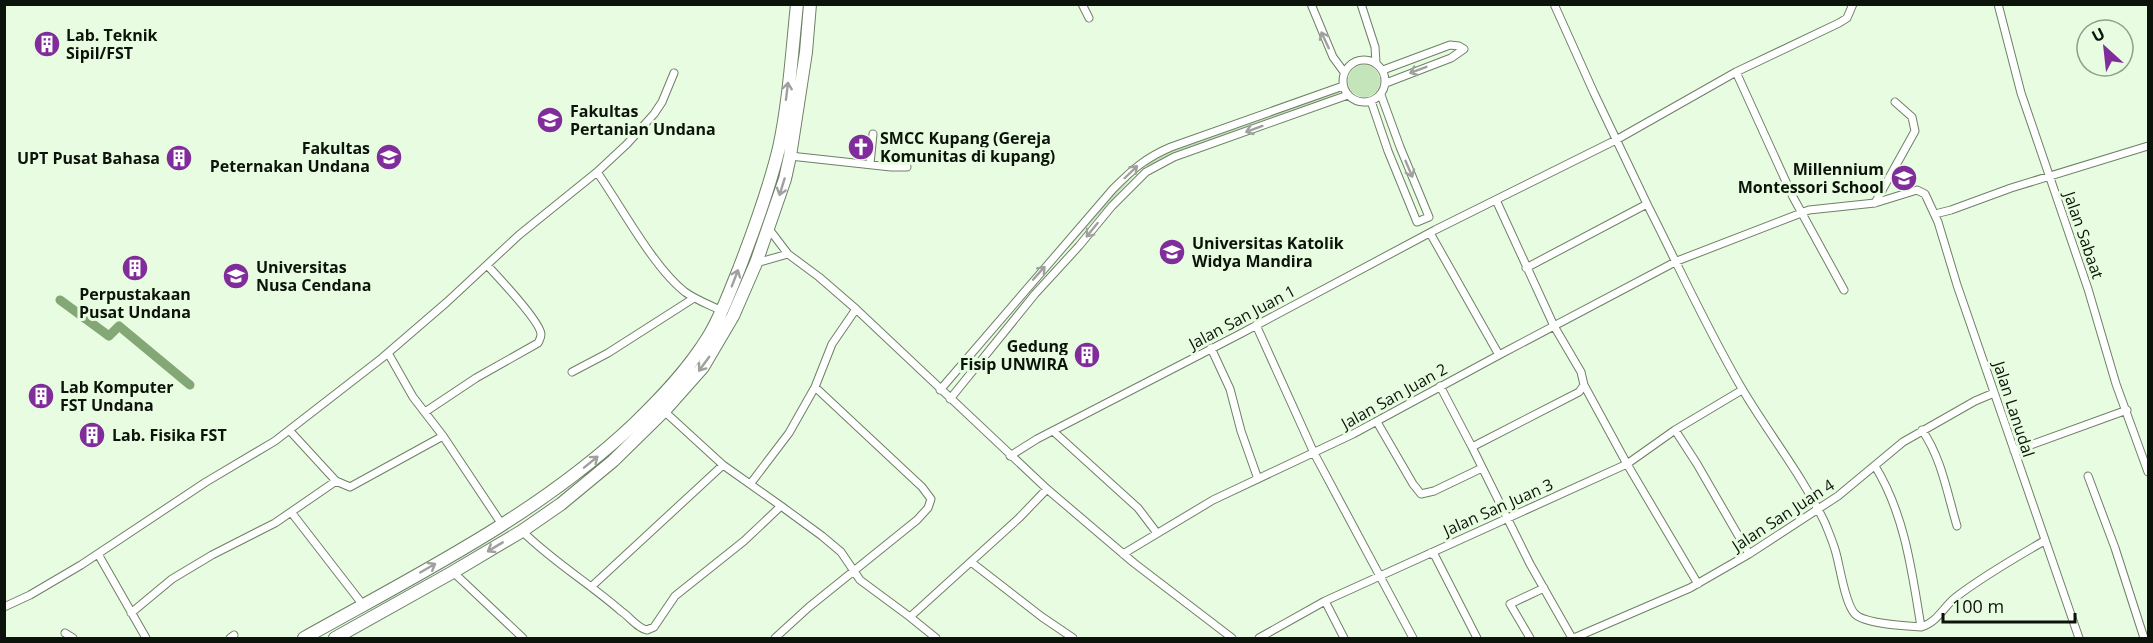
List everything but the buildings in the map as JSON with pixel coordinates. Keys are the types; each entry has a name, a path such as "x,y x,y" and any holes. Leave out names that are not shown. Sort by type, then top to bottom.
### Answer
{"highway":[{"path":"335,639 522,531 587,484 664,411 704,367 733,316 756,263 769,229 790,156 796,4"},
{"path":"304,639 503,526 570,480 608,449 651,408 692,361 722,311 766,194 779,147 790,120 808,36 810,4"},
{"path":"399,585 407,598"}],"street":[{"path":"1082,4 1089,18"},
{"path":"1311,4 1333,57 1344,72 1343,86 1348,95 1355,100 1371,101 1381,95 1386,83 1383,70 1376,63 1367,59 1356,61 1344,72"},
{"path":"1361,4 1375,47 1376,63"},
{"path":"1554,4 1616,140 1702,316 1742,390 1766,424 1818,510 1834,545 1843,585 1854,613 1863,618 1921,627 1935,621 1954,598 2044,541"},
{"path":"1850,14 1852,4"},
{"name":"Jalan San Juan 1","path":"1010,456 1053,431 1430,233 1616,140 1736,72 1839,23 1860,4"},
{"name":"Jalan Sabaat","path":"1998,4 2021,93 2148,472"},
{"path":"1383,70 1450,45 1464,49 1451,58 1386,83"},
{"path":"4,607 30,595 98,554 206,482 290,431 388,353 519,235 597,171 654,114 662,102 674,72"},
{"path":"1736,72 1801,213 1844,290"},
{"path":"940,390 1113,189 1140,163 1171,147 1343,86"},
{"path":"950,399 1112,206 1146,172 1174,157 1348,95"},
{"path":"1371,101 1388,151 1417,222 1429,217 1381,95"},
{"path":"1875,203 1915,131 1912,117 1895,102"},
{"path":"1277,108 1281,119"},
{"path":"870,164 873,134"},
{"path":"1935,214 2148,146"},
{"path":"1388,151 1400,147"},
{"path":"790,156 907,166"},
{"path":"597,171 648,249 678,286 694,298 722,311"},
{"name":"Jalan San Juan 2","path":"1124,554 1213,500 1377,422 1440,386 1677,261 1813,209 1875,203 1911,191 1921,192"},
{"name":"Jalan Lanudal","path":"1921,192 1925,194 1935,214 1946,244 1957,285 2079,639"},
{"path":"1496,200 1554,326 1581,372 1584,385 1627,464 1698,584"},
{"path":"1526,268 1647,204"},
{"path":"769,229 788,254 856,309 1047,489 1124,554 1232,639"},
{"path":"1430,233 1499,355"},
{"path":"756,263 788,254"},
{"path":"425,412 476,378 538,343 540,339 541,333 536,322 487,265"},
{"path":"572,372 608,353 694,298"},
{"path":"751,483 789,433 815,387 832,344 856,309"},
{"path":"1001,317 1010,325"},
{"path":"1256,325 1314,453 1413,639"},
{"path":"1211,348 1230,389 1241,431 1258,479"},
{"path":"388,353 413,397 443,436 503,526"},
{"path":"1472,447 1579,392 1584,385"},
{"path":"1440,386 1544,588 1573,639"},
{"path":"776,639 809,607 917,520 928,508 931,500 922,487 815,387"},
{"name":"Jalan San Juan 3","path":"1259,639 1325,601 1378,575 1627,464 1675,430 1742,390"},
{"name":"Jalan San Juan 4","path":"1573,639 1698,584 1818,510 1903,442 1974,401 1994,393"},
{"path":"664,411 723,465 822,536 841,552 854,573 936,639"},
{"path":"2014,451 2127,411"},
{"path":"1377,422 1421,494 1434,491 1482,468"},
{"path":"1675,430 1749,554"},
{"path":"1922,430 1940,463 1957,526"},
{"path":"290,431 336,482 347,486 352,486 443,436"},
{"path":"1053,431 1138,508 1157,533"},
{"path":"591,587 723,465"},
{"path":"1875,466 1888,487 1906,539 1921,627"},
{"path":"2088,476 2147,638"},
{"path":"131,613 172,579 197,563 275,523 336,482"},
{"path":"910,617 1019,518 1047,489"},
{"path":"522,531 540,549 644,630 652,628 675,596 744,541 781,506"},
{"path":"291,512 363,605"},
{"path":"1430,553 1435,556 1477,639"},
{"path":"98,554 146,639"},
{"path":"971,562 1073,639"},
{"path":"453,572 523,639"},
{"path":"1530,639 1510,604 1544,588"},
{"path":"1325,601 1344,639"},
{"path":"65,633 73,639"}],"green space":[{"path":"1364,65 1376,69 1380,81 1376,93 1364,97 1352,93 1348,81 1352,69"},
{"path":"1341,89 1341,92 1331,97 1171,155 1148,167 1144,163 1163,153"},
{"path":"1134,164 1139,166 1138,171 1058,257"}],"waterway":[{"path":"60,300 109,336 119,326 190,385"}],"place":[{"name":"Lab. Teknik Sipil/FST","path":"47,44"},
{"name":"Fakultas Pertanian Undana","path":"550,120"},
{"name":"SMCC Kupang (Gereja Komunitas di kupang)","path":"861,147"},
{"name":"Fakultas Peternakan Undana","path":"389,157"},
{"name":"UPT Pusat Bahasa","path":"179,158"},
{"name":"Millennium Montessori School","path":"1904,178"},
{"name":"Universitas Katolik Widya Mandira","path":"1172,252"},
{"name":"Perpustakaan Pusat Undana","path":"135,268"},
{"name":"Universitas Nusa Cendana","path":"236,276"},
{"name":"Gedung Fisip UNWIRA","path":"1087,355"},
{"name":"Lab Komputer FST Undana","path":"41,396"},
{"name":"Lab. Fisika FST","path":"92,435"}]}
